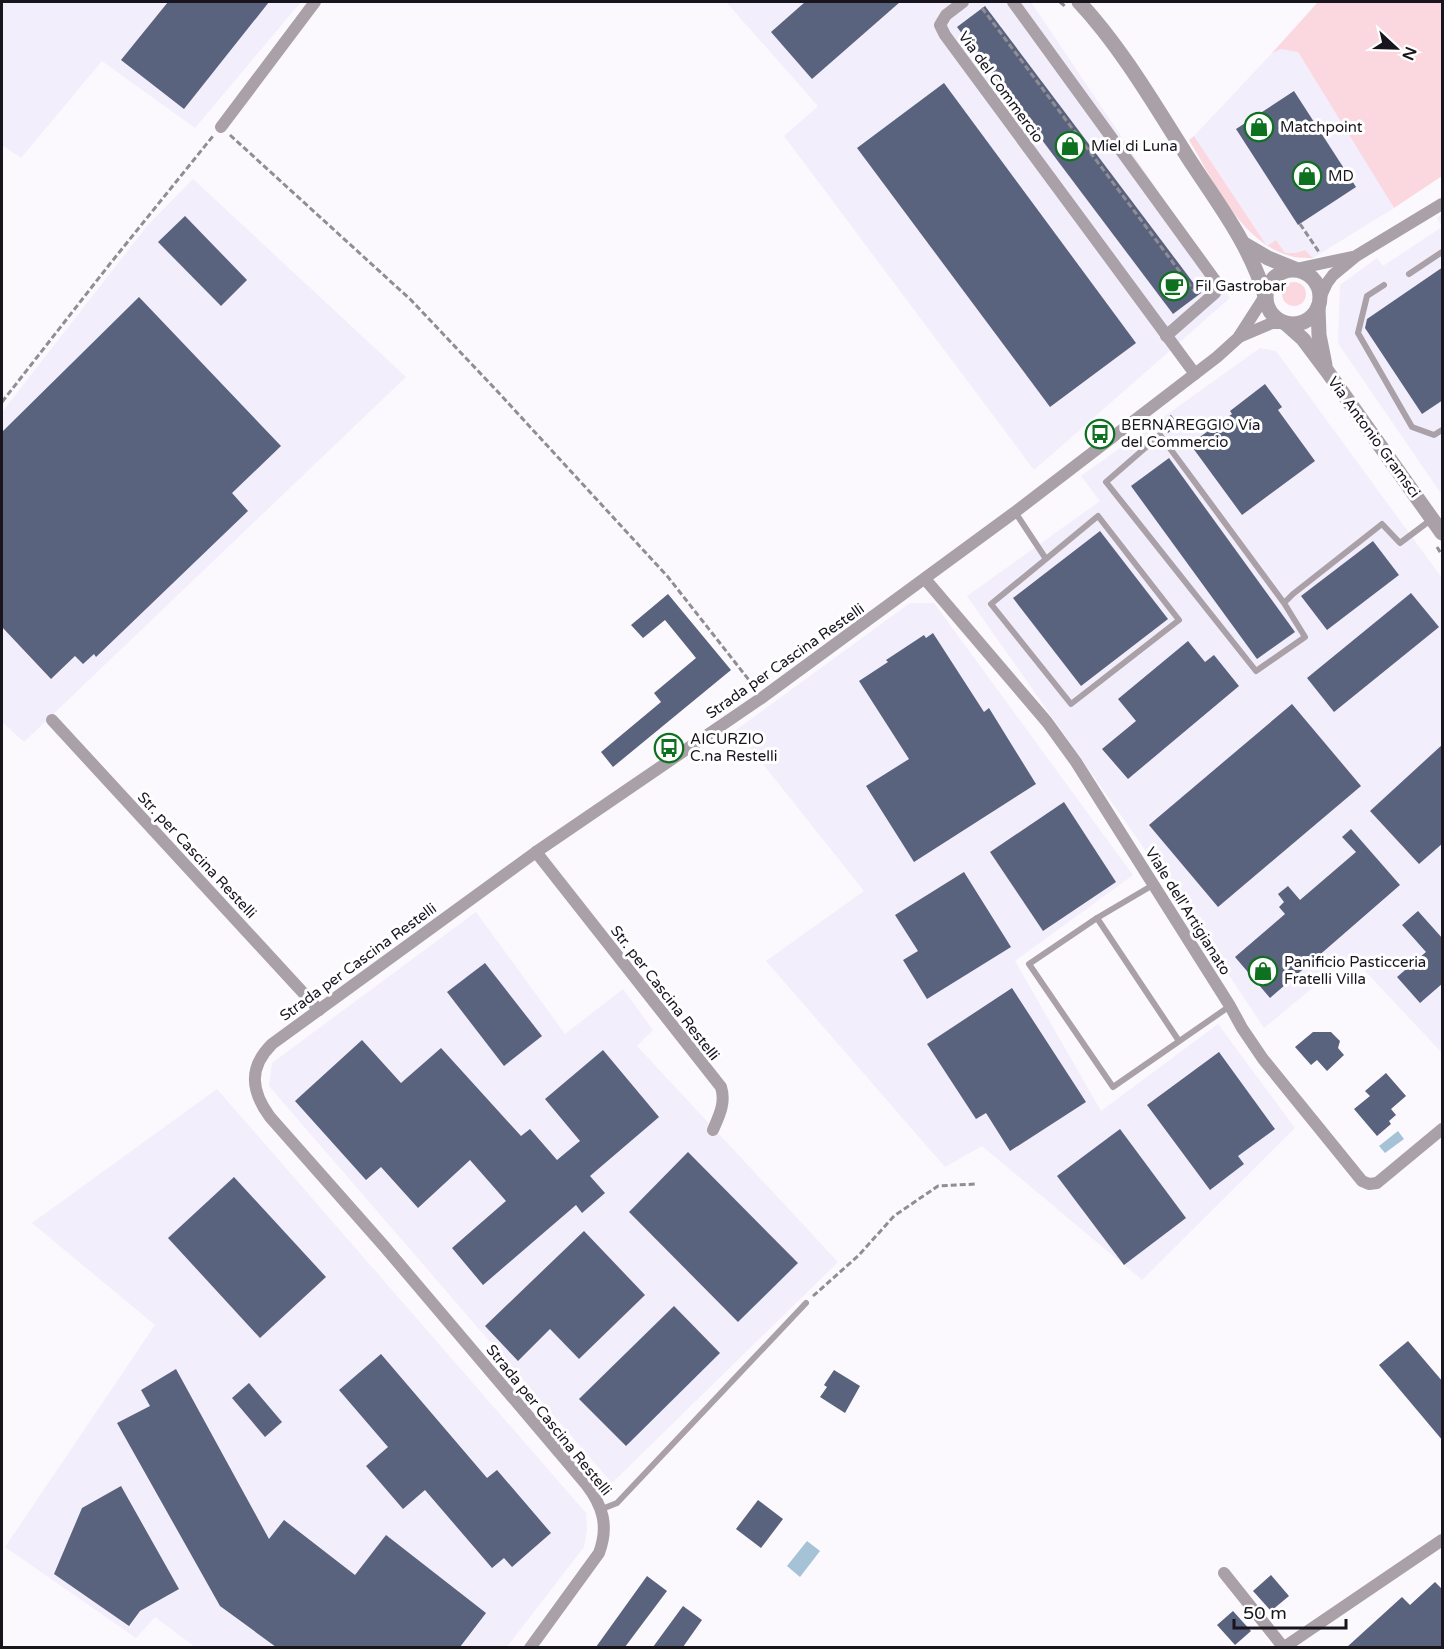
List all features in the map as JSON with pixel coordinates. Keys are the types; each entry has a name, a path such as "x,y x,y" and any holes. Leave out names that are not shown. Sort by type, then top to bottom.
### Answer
{"street":[{"path":"221,127 315,2"},
{"name":"Via del Commercio","path":"963,2 946,15 940,25 945,35 1195,374"},
{"path":"1012,2 1217,283 1215,293 1166,336"},
{"path":"1074,6 1094,18 1152,102 1244,244 1258,271 1270,313 1285,323"},
{"path":"1195,374 1238,338 1272,323 1294,324 1306,321 1313,315 1333,275 1356,256 1443,204"},
{"path":"1244,244 1278,263 1305,272 1313,278 1318,286 1319,302"},
{"path":"1238,338 1265,296 1267,286 1274,276 1283,271 1356,256"},
{"name":"Via Antonio Gramsci","path":"1319,302 1319,335 1327,371"},
{"name":"Via Antonio Gramsci","path":"1285,323 1303,339 1443,533"},
{"name":"Strada per Cascina Restelli","path":"530,1647 598,1553 604,1529 602,1509 578,1475 384,1246 270,1117 255,1089 255,1075 263,1054 272,1044 536,852 763,697 925,579 1195,374"},
{"name":"Viale dell'Artigianato","path":"925,579 1047,722 1076,762 1263,1059 1362,1181 1369,1184 1377,1183 1443,1129"},
{"name":"Str. per Cascina Restelli","path":"52,720 319,1010"},
{"name":"Str. per Cascina Restelli","path":"536,852 721,1087 724,1096 722,1108 713,1130"},
{"path":"1224,1573 1284,1647 1443,1540"}],"lane":[{"path":"1409,274 1443,252"},
{"path":"1384,285 1367,296 1358,333 1412,427 1434,435 1443,430"},
{"path":"1160,435 1284,603 1305,637 1256,671 1106,482 1160,435"},
{"path":"1014,512 1046,559"},
{"path":"1098,516 1179,620 1071,704 991,604 1046,559 1098,516"},
{"path":"1284,603 1382,524 1400,543 1432,519"},
{"path":"1153,885 1097,918 1029,964 1113,1087 1230,1006"},
{"path":"1097,918 1179,1041"},
{"path":"602,1509 617,1503 806,1303"}],"path":[{"path":"1060,2 1074,6"},
{"path":"982,8 1198,295"},
{"path":"2,402 221,127 411,300 668,577 763,697"},
{"path":"806,1303 859,1255 894,1216 938,1186 975,1184"}],"shaded area":[{"path":"2,2 301,2 195,128 102,61 21,158 2,145"},
{"path":"728,2 1031,2 1230,298 1034,470 784,136 818,106"},
{"path":"1318,2 1442,2 1442,176 1394,208 1298,52 1281,49 1272,53"},
{"path":"1288,36 1394,208 1313,258 1305,250 1285,253 1267,246 1194,136"},
{"path":"1194,136 1266,244 1242,224 1218,191 1189,140"},
{"path":"193,179 406,377 24,742 2,722 2,412 147,226"},
{"path":"1442,214 1442,227 1437,218"},
{"path":"1442,227 1442,495 1338,343 1340,285 1377,258 1383,266"},
{"path":"1276,240 1285,253 1305,250 1313,258 1290,256 1268,245"},
{"path":"1294,282 1303,285 1306,294 1303,303 1294,306 1285,303 1282,294 1285,285"},
{"path":"1260,348 1276,351 1442,578 1442,1053 1351,956 1264,1028 1162,874 967,596 1100,501 1081,476"},
{"path":"910,603 934,603 1133,875 1015,961 1101,1111 1218,1024 1295,1128 1142,1280 982,1146 945,1167 766,961 864,891 736,730"},
{"path":"476,912 565,1034 623,989 653,1030 637,1046 838,1262 612,1483 269,1086 272,1063"},
{"path":"217,1089 586,1513 587,1530 584,1547 506,1648 195,1647 155,1617 136,1638 5,1547 155,1325 32,1223"}],"water":[{"path":"1398,1131 1404,1139 1385,1153 1379,1146"},
{"path":"807,1541 820,1551 800,1577 787,1566"}],"building":[{"path":"168,2 269,2 184,109 121,60"},
{"path":"805,2 900,2 812,79 771,32"},
{"path":"985,6 1201,293 1173,314 957,27"},
{"path":"944,83 1136,343 1050,407 857,148"},
{"path":"1294,91 1356,187 1298,225 1236,129"},
{"path":"185,216 247,280 221,306 158,242"},
{"path":"1443,267 1443,400 1422,414 1365,328 1367,319"},
{"path":"139,297 281,446 232,493 248,511 96,657 94,654 83,664 75,656 51,679 2,627 2,432"},
{"path":"1265,384 1282,407 1278,410 1315,461 1242,515 1190,444 1232,414 1230,411"},
{"path":"1171,415 1178,424 1168,433 1160,423"},
{"path":"1169,458 1295,632 1257,659 1131,486"},
{"path":"1100,531 1168,619 1081,686 1013,598"},
{"path":"1373,541 1399,575 1327,630 1301,596"},
{"path":"1411,593 1439,627 1334,712 1307,678"},
{"path":"668,594 731,670 613,767 601,752 661,702 654,693 696,658 665,620 643,638 631,625"},
{"path":"933,633 984,712 989,708 1036,784 914,862 866,786 909,759 859,681 924,635 926,638"},
{"path":"1188,641 1205,662 1214,655 1239,686 1128,779 1102,749 1136,721 1118,699"},
{"path":"1292,704 1361,786 1218,907 1149,825"},
{"path":"1443,744 1443,843 1419,864 1370,811"},
{"path":"1064,802 1116,882 1043,931 990,852"},
{"path":"1351,829 1400,885 1270,998 1235,957 1285,914 1279,907 1284,902 1278,894 1288,886 1300,900 1356,852 1342,837"},
{"path":"964,872 1011,947 927,999 903,960 918,951 895,915"},
{"path":"1418,911 1443,939 1443,983 1420,1003 1397,977 1426,952 1402,925"},
{"path":"485,963 542,1036 504,1066 447,992"},
{"path":"1012,988 1086,1102 1010,1151 986,1113 976,1119 927,1044"},
{"path":"1313,1032 1331,1032 1340,1041 1338,1048 1344,1055 1327,1071 1317,1060 1311,1065 1295,1047"},
{"path":"362,1040 401,1083 441,1048 521,1136 530,1129 557,1160 580,1141 545,1099 603,1050 659,1117 590,1176 605,1193 582,1213 576,1205 483,1285 452,1248 506,1201 470,1160 418,1208 381,1167 366,1180 295,1101"},
{"path":"1219,1052 1275,1129 1238,1156 1244,1164 1210,1190 1147,1105"},
{"path":"1386,1073 1406,1096 1391,1109 1396,1115 1389,1121 1391,1124 1377,1136 1354,1109 1370,1096 1365,1091"},
{"path":"1120,1129 1186,1218 1124,1265 1057,1176"},
{"path":"688,1152 798,1263 738,1322 629,1212"},
{"path":"234,1177 326,1277 260,1338 168,1238"},
{"path":"584,1231 645,1295 579,1359 550,1329 518,1361 485,1326"},
{"path":"674,1306 720,1353 626,1446 579,1399"},
{"path":"1408,1341 1443,1382 1443,1441 1379,1365"},
{"path":"381,1354 487,1478 497,1470 551,1533 512,1567 504,1558 492,1568 425,1490 403,1509 366,1466 388,1447 339,1390"},
{"path":"176,1369 269,1539 284,1520 355,1575 386,1535 486,1613 460,1647 276,1647 220,1606 117,1423 150,1406 141,1390"},
{"path":"834,1370 860,1386 845,1413 820,1397 827,1387 824,1385"},
{"path":"249,1383 282,1422 265,1437 232,1398"},
{"path":"121,1486 179,1589 140,1611 129,1626 54,1574 82,1508"},
{"path":"758,1500 783,1519 761,1548 736,1529"},
{"path":"1271,1575 1289,1596 1271,1611 1253,1591"},
{"path":"647,1576 667,1591 625,1647 596,1647"},
{"path":"1435,1582 1443,1590 1443,1647 1347,1647 1402,1597 1410,1605"},
{"path":"683,1606 702,1620 683,1647 653,1647"},
{"path":"1233,1611 1251,1631 1235,1645 1217,1625"}],"place":[{"name":"Matchpoint","path":"1259,127"},
{"name":"Miel di Luna","path":"1070,146"},
{"name":"MD","path":"1307,176"},
{"name":"Fil Gastrobar","path":"1174,286"},
{"name":"BERNAREGGIO Via del Commercio","path":"1100,434"},
{"name":"AICURZIO C.na Restelli","path":"669,748"},
{"name":"Panificio Pasticceria Fratelli Villa","path":"1263,971"}]}
